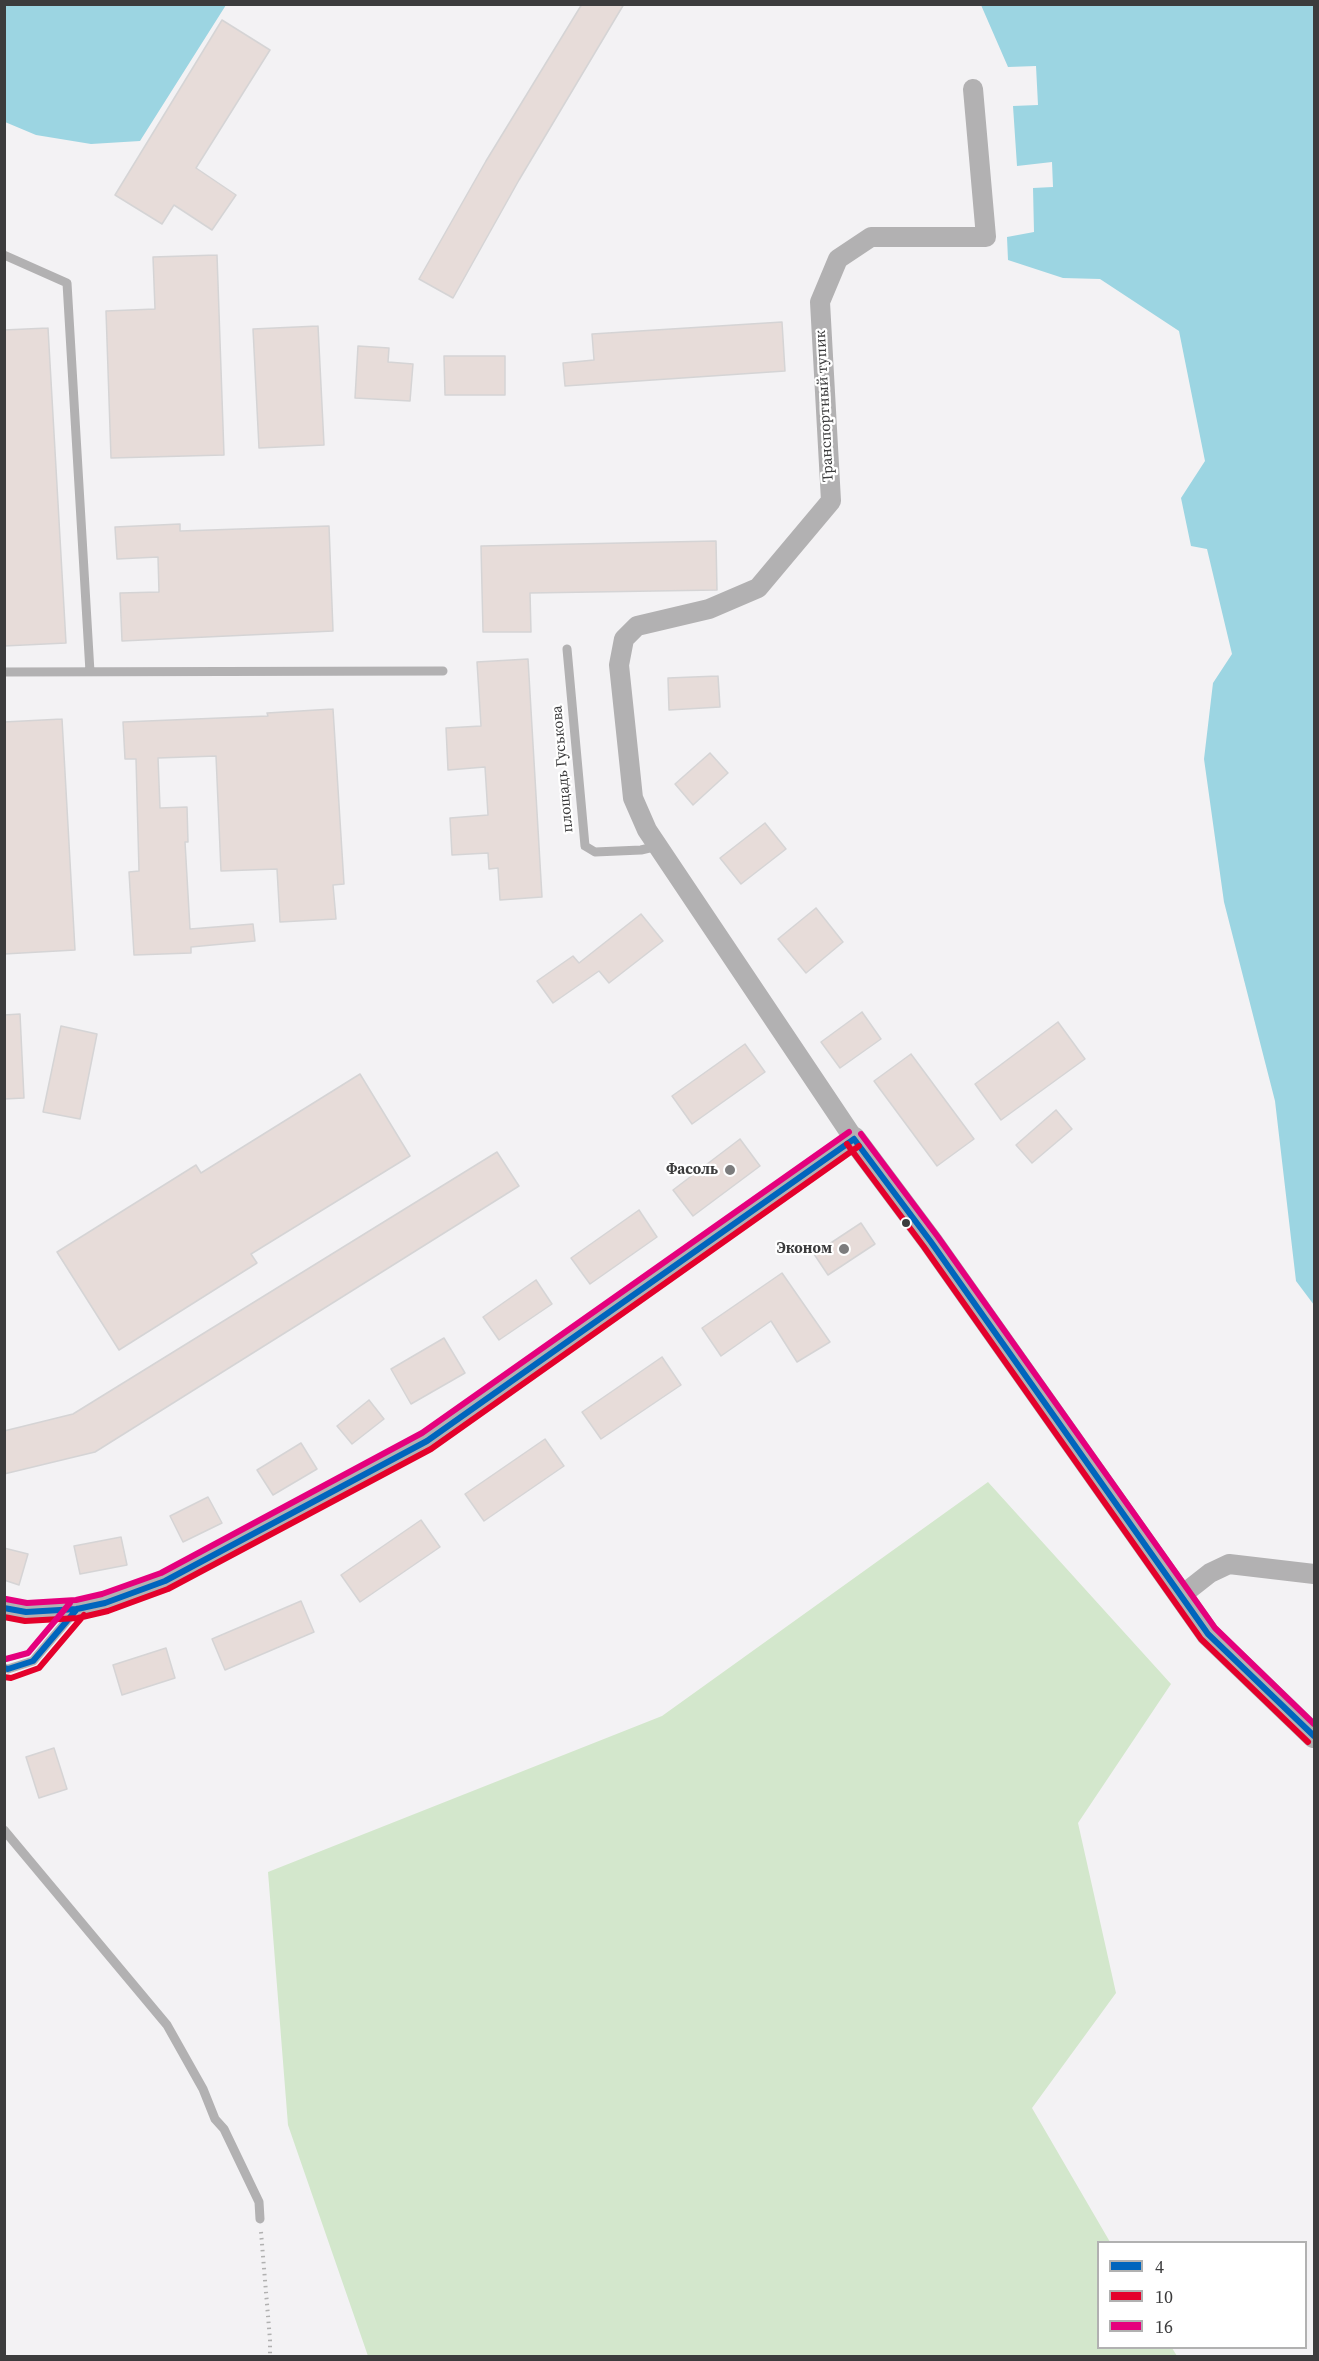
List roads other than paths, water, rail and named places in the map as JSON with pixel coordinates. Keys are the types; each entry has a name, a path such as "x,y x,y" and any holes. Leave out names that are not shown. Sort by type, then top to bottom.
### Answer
{"street":[{"name":"Транспортный тупик","path":"854,1138 647,830 633,798 618,665 624,639 637,626 709,609 758,588 831,501 820,302 838,259 871,237 986,237 973,89"},
{"path":"4,1608 26,1612 77,1609 105,1603 165,1581 427,1441 854,1138 938,1251 1208,1634 1314,1736"},
{"path":"1182,1595 1210,1573 1229,1564 1314,1574"}],"lane":[{"path":"4,255 67,283 90,672"},
{"name":"площадь Гуськова","path":"567,650 585,846 595,852 641,850 658,846"},
{"path":"4,672 443,671"},
{"path":"6,1669 33,1661 77,1609"},
{"path":"4,1830 167,2025 202,2089 215,2119 224,2129 259,2202 260,2219"}],"water":[{"path":"6,4 226,5 140,141 91,144 36,135 5,122"},
{"path":"981,5 1314,5 1314,1305 1296,1281 1275,1101 1224,902 1204,759 1213,683 1232,654 1207,549 1191,546 1181,498 1205,461 1179,331 1100,279 1063,278 1008,260 1007,237 1034,232 1033,188 1053,187 1052,162 1017,166 1013,106 1038,105 1036,66 1008,67"}],"place":[{"name":"Фасоль","path":"730,1170"},
{"name":"Эконом","path":"844,1249"}]}
